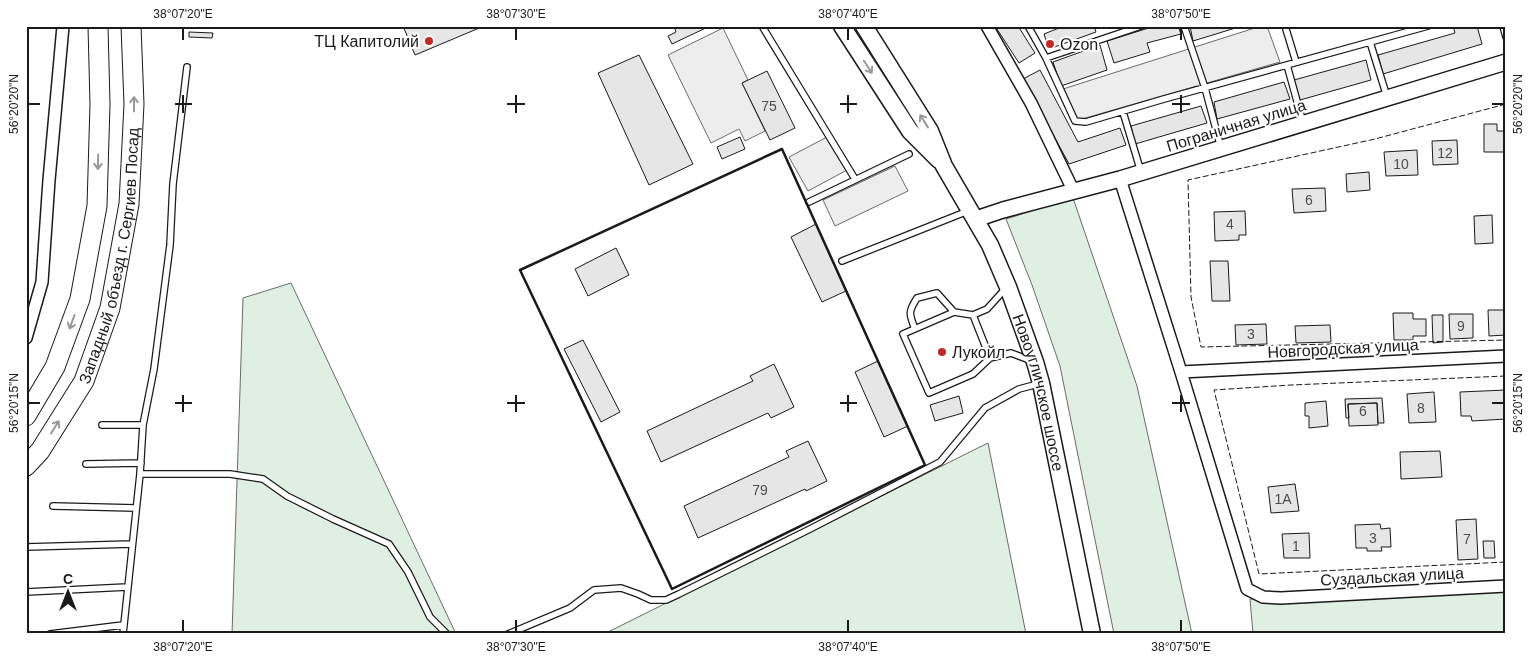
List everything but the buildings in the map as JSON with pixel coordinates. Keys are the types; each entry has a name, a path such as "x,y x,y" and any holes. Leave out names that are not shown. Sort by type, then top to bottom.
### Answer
{"main road":[{"name":"Западный объезд г. Сергиев Посад","path":"26,416 56,367 80,299 97,206 100,104 98,26"},
{"name":"Западный объезд г. Сергиев Посад","path":"26,466 40,451 84,381 110,308 129,204 134,104 131,26"},
{"name":"Новоугличское шоссе","path":"842,26 910,131 944,166"},
{"name":"Новоугличское шоссе","path":"864,26 930,131 944,166 990,245 1008,287 1035,362 1092,634"}],"street":[{"path":"26,338 42,282 63,26"},
{"path":"987,26 1031,104 1074,192"},
{"name":"Пограничная улица","path":"973,215 1003,210 1120,179 1506,62"},
{"name":"Суздальская улица","path":"1120,179 1248,589 1263,597 1281,598 1506,586"},
{"name":"Новгородская улица","path":"1181,372 1506,356"}],"lane":[{"path":"762,26 855,179"},
{"path":"1028,26 1046,58 1075,121 1086,122 1428,26"},
{"path":"1046,58 1141,26"},
{"path":"1184,26 1205,88 1221,148"},
{"path":"1285,26 1296,62"},
{"path":"1503,26 1506,37"},
{"path":"1370,42 1388,99"},
{"path":"1287,65 1304,123"},
{"path":"123,634 140,474 143,425 154,368 170,246 173,184 187,67"},
{"path":"1122,112 1141,172"},
{"path":"809,202 910,154"},
{"path":"842,261 973,215"},
{"path":"1008,287 987,309 973,315 954,312 903,334 930,393 973,374 990,358 1011,353 1035,362"},
{"path":"915,329 909,315 910,308 917,298 937,293 954,312"},
{"path":"973,315 990,358"},
{"path":"508,634 570,608 594,590 622,588 651,600 666,600 679,594 940,462 985,408 1019,389 1040,383"},
{"path":"102,425 143,425"},
{"path":"86,464 141,463"},
{"path":"140,474 230,474 263,479 294,500 389,544 408,572 430,617 447,634"},
{"path":"53,506 136,508"},
{"path":"26,547 132,544"},
{"path":"26,592 127,587"},
{"path":"50,634 123,625"}],"green space":[{"path":"1073,198 1137,386 1192,634 1114,634 1060,366 1032,285 1006,219"},
{"path":"291,283 456,634 232,634 243,298"},
{"path":"988,443 1026,634 604,634"},
{"path":"1506,586 1506,634 1253,634 1250,599"}],"shaded area":[{"path":"1261,26 1267,26 1280,62 1075,121 1063,89"},
{"path":"723,28 748,80 742,83 765,131 745,141 739,129 711,143 668,55"},
{"path":"827,137 847,170 808,191 789,157"},
{"path":"895,166 908,191 835,226 823,200"}],"fence":[{"path":"1506,104 1375,139 1188,180 1191,297 1201,347 1506,340"},
{"path":"1506,376 1214,390 1259,574 1506,562"}],"wall":[{"path":"782,149 925,465 672,589 520,270 782,149"}],"place":[{"name":"ТЦ Капитолий","path":"429,41"},
{"name":"Ozon","path":"1050,44"},
{"name":"Лукойл","path":"942,352"}]}
